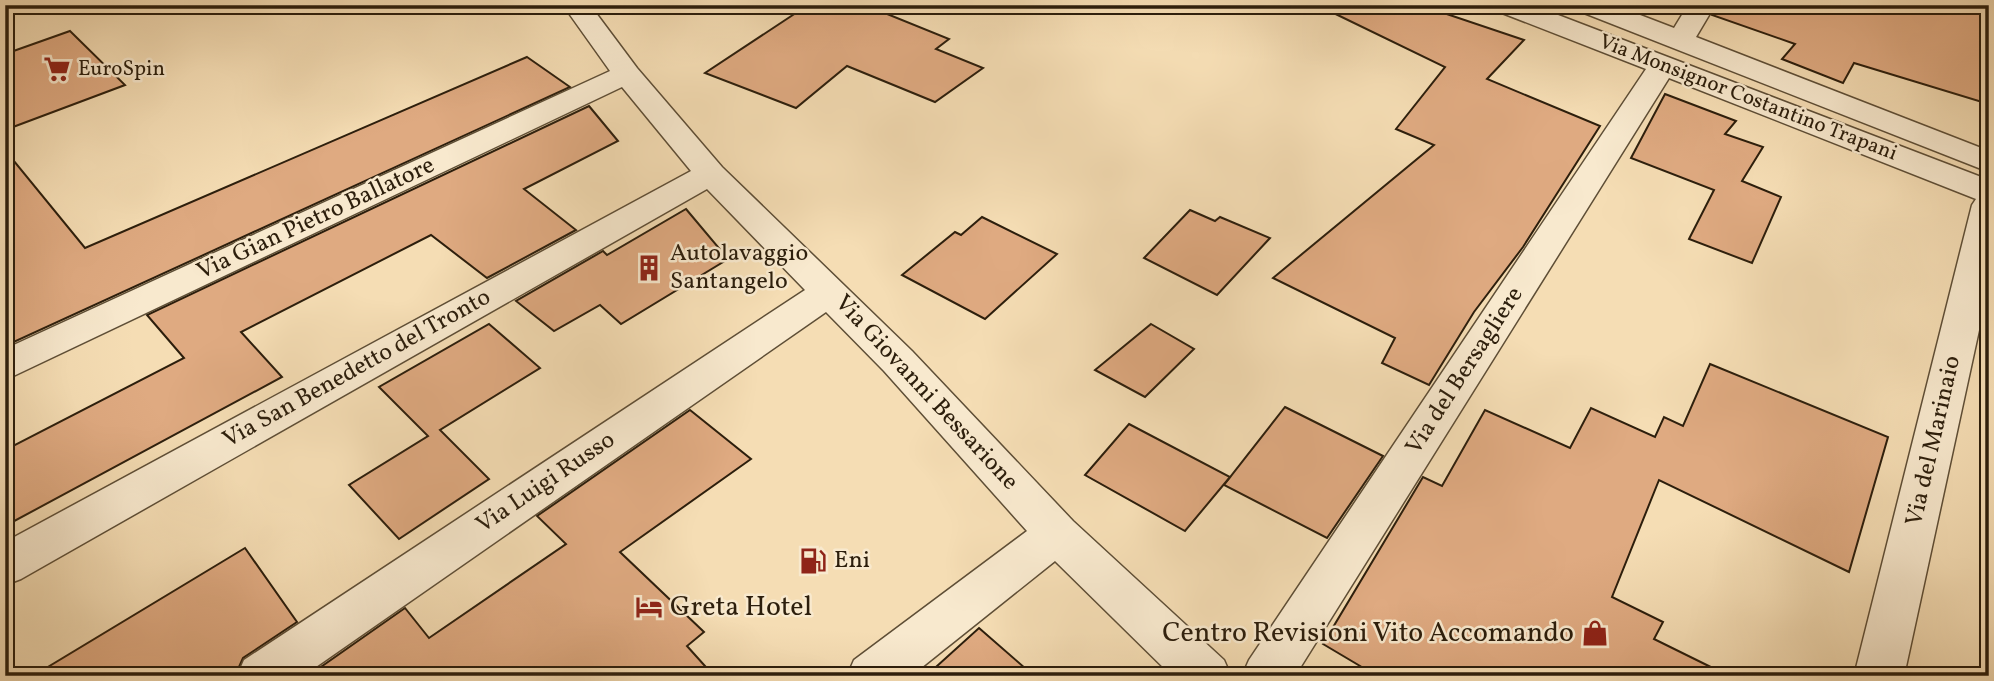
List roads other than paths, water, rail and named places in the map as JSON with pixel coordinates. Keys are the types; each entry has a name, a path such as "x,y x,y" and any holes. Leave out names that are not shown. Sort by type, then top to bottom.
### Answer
{"street":[{"name":"Via Giovanni Bessarione","path":"576,5 627,74 710,174 830,290 999,467 1057,534 1206,676"},
{"name":"Via Monsignor Costantino Trapani","path":"1507,5 1671,54 1989,162"},
{"name":"Via Monsignor Costantino Trapani","path":"1589,5 1671,54 1989,192"},
{"name":"Via del Bersagliere","path":"1267,676 1702,5"},
{"name":"Via Gian Pietro Ballatore","path":"5,366 627,74"},
{"name":"Via San Benedetto del Tronto","path":"5,565 710,174"},
{"name":"Via del Marinaio","path":"1879,676 1989,205"},
{"name":"Via Luigi Russo","path":"262,676 830,290"},
{"path":"872,676 1057,534"}],"place":[{"name":"EuroSpin","path":"57,69"},
{"name":"Autolavaggio Santangelo","path":"649,268"},
{"name":"Eni","path":"813,561"},
{"name":"Greta Hotel","path":"649,607"},
{"name":"Centro Revisioni Vito Accomando","path":"1595,633"}]}
